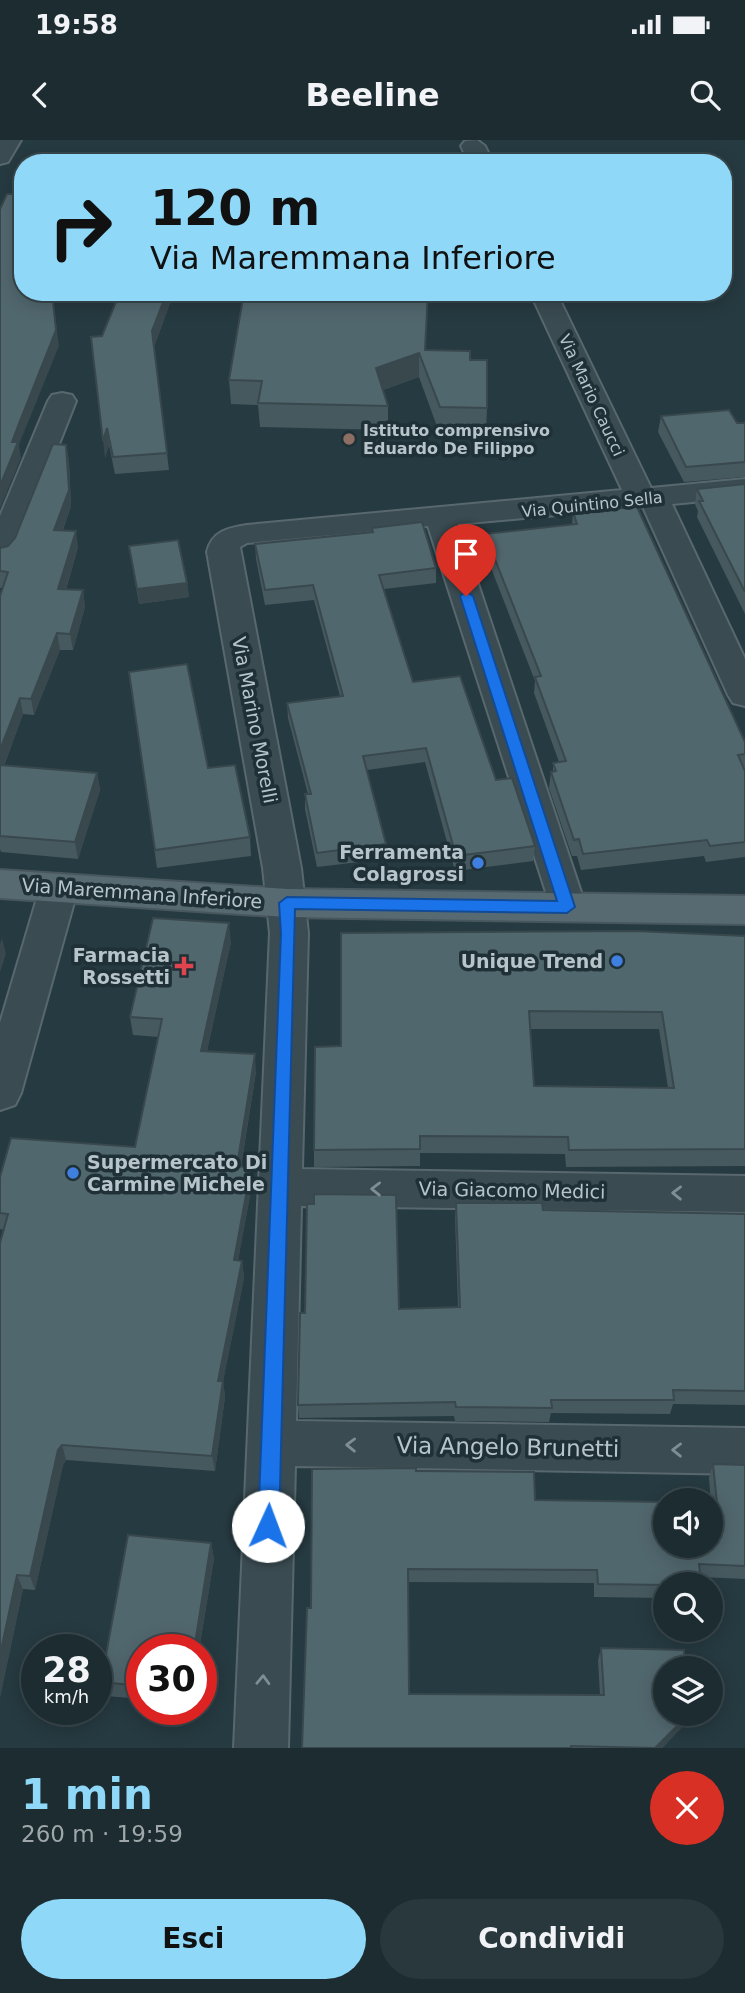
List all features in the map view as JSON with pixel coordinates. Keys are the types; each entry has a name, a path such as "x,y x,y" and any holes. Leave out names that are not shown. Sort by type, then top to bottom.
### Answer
{"main road":[{"name":"Via Maremmana Inferiore","path":"0,884 287,903 745,910"}],"street":[{"path":"0,157 9,140"},
{"name":"Via Mario Caucci","path":"548,301 745,695"},
{"path":"0,554 62,401"},
{"name":"Via Quintino Sella","path":"230,539 247,534 441,519 745,488"},
{"path":"441,519 567,907"},
{"name":"Via Marino Morelli","path":"230,539 223,552 287,903 261,1748"},
{"path":"0,1093 58,888"},
{"name":"Via Giacomo Medici","path":"280,1187 745,1194"},
{"name":"Via Angelo Brunetti","path":"271,1443 745,1451"}],"building":[{"path":"7,194 14,194 14,301 53,301 56,330 12,442 18,442 0,486 0,209"},
{"path":"116,301 164,301 152,331 167,453 113,457 107,428 103,441 91,337 102,336"},
{"path":"242,301 428,301 425,350 470,351 470,360 487,360 487,408 440,407 419,353 376,368 388,406 258,403 262,381 229,380"},
{"path":"729,410 737,423 745,423 745,462 686,467 661,416"},
{"path":"53,444 66,445 69,490 54,530 76,531 58,589 83,590 70,634 57,633 31,699 20,698 0,750 0,596 8,572 0,571 0,548 8,546 15,538"},
{"path":"745,484 745,592 699,501 703,501 697,489"},
{"path":"637,507 745,742 745,754 738,755 745,771 745,842 710,846 707,840 583,854 579,839 574,840 551,772 556,771 553,763 566,761 535,677 541,676 485,534 577,524 573,512"},
{"path":"422,522 436,568 379,575 413,682 460,676 496,780 512,778 535,846 456,856 426,748 363,756 386,844 317,853 305,794 311,794 287,703 343,696 313,585 265,590 255,544 373,532 372,528"},
{"path":"178,540 187,583 137,589 129,546"},
{"path":"187,664 208,768 235,765 250,837 155,850 129,672"},
{"path":"0,765 97,773 75,842 0,836"},
{"path":"153,918 229,923 201,1051 255,1054 237,1166 251,1168 234,1260 242,1261 218,1381 223,1381 212,1456 62,1445 58,1450 30,1576 17,1575 0,1655 0,1243 8,1214 0,1213 0,1177 11,1138 135,1147 162,1019 130,1017"},
{"path":"636,931 745,936 745,1149 569,1150 568,1137 420,1136 420,1149 314,1150 315,1047 341,1046 341,933","holes":["529,1011 662,1012 674,1088 534,1086"]},
{"path":"314,1194 396,1195 399,1309 460,1307 456,1203 542,1203 543,1210 745,1214 745,1391 673,1390 674,1400 551,1400 552,1408 456,1407 455,1402 298,1405 300,1313 305,1313 307,1204 314,1204"},
{"path":"713,1464 745,1465 745,1566 699,1564 700,1572 653,1572 653,1585 598,1584 597,1570 408,1569 409,1694 604,1695 601,1648 684,1650 684,1656 653,1656 653,1726 677,1726 655,1748 302,1748 307,1608 311,1608 312,1469 416,1468 416,1471 534,1472 535,1500 653,1502 653,1558 723,1558 723,1488 715,1488"},
{"path":"128,1535 211,1543 197,1634 126,1634 126,1684 112,1683 112,1634 110,1634"}],"place":[{"name":"Istituto comprensivo Eduardo De Filippo","path":"349,439"},
{"name":"Ferramenta Colagrossi","path":"478,863"},
{"name":"Unique Trend","path":"617,961"},
{"name":"Farmacia Rossetti","path":"184,966"},
{"name":"Supermercato Di Carmine Michele","path":"73,1173"}],"route":[{"path":"268,1526 289,933 287,903 567,907 466,596"}]}
